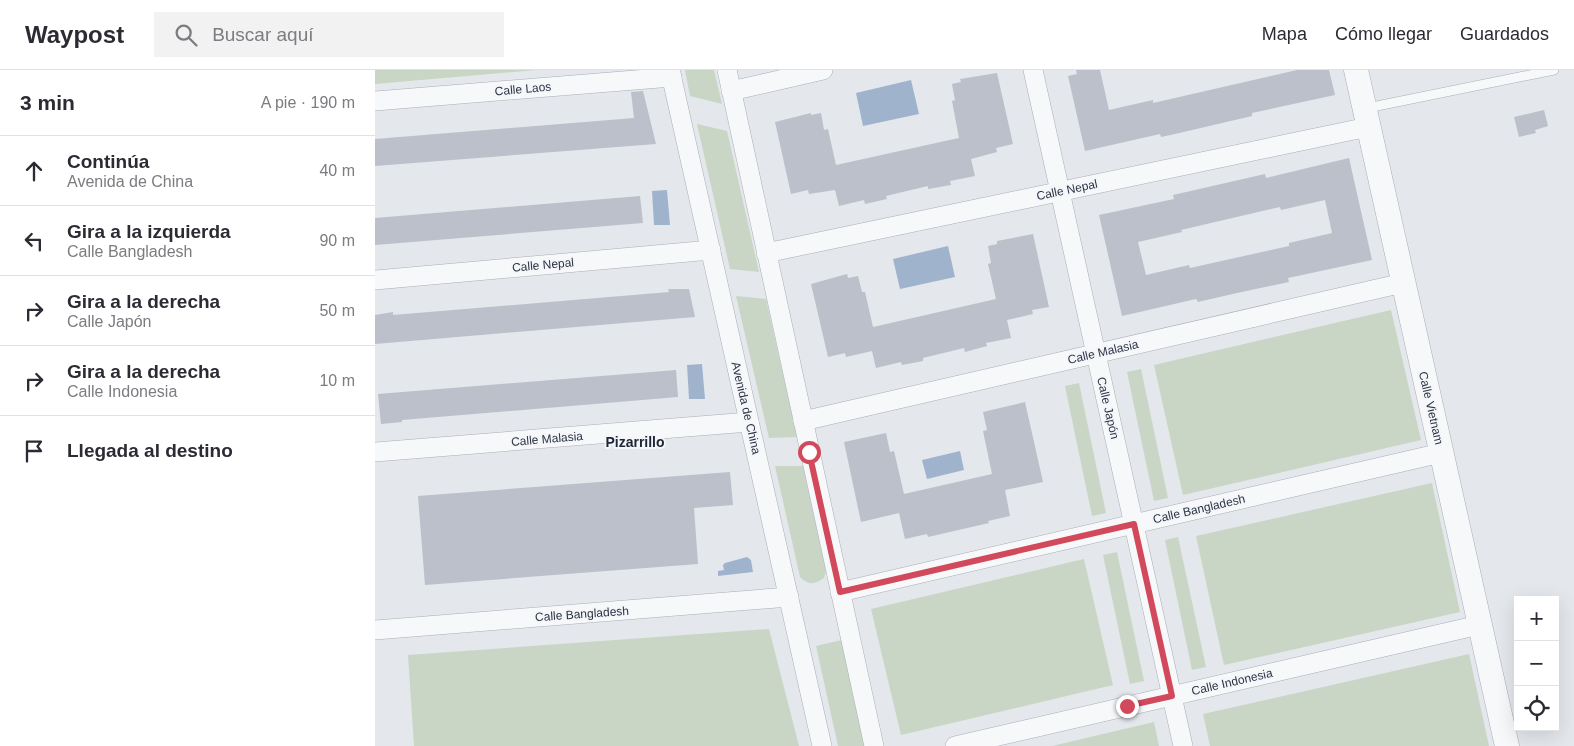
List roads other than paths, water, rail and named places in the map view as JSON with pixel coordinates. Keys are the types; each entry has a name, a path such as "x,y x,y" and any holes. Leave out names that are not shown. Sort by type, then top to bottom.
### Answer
{"street":[{"path":"727,70 874,746"},
{"path":"731,91 823,70"},
{"name":"Calle Japón","path":"1033,70 1183,746"},
{"name":"Calle Vietnam","path":"1355,70 1507,746"},
{"name":"Calle Laos","path":"375,101 671,74"},
{"name":"Avenida de China","path":"671,74 822,746"},
{"name":"Calle Nepal","path":"766,254 1060,192 1366,118"},
{"name":"Calle Nepal","path":"375,280 711,250"},
{"name":"Calle Malasia","path":"803,421 1403,284"},
{"name":"Calle Malasia","path":"375,452 749,422"},
{"name":"Calle Bangladesh","path":"840,592 1441,453"},
{"name":"Calle Bangladesh","path":"375,630 789,597"},
{"name":"Calle Indonesia","path":"955,746 1479,625"}],"lane":[{"path":"1366,118 1554,70"}],"water":[{"path":"911,80 919,114 863,126 856,93"},
{"path":"667,190 670,225 654,225 652,191"},
{"path":"948,246 955,277 900,289 893,259"},
{"path":"702,364 705,399 689,399 687,365"},
{"path":"960,451 964,470 927,479 922,460"},
{"path":"747,557 751,560 753,572 718,576 718,571 724,570 723,565 725,563"}],"district":[{"name":"Pizarrillo","path":"635,442"}]}
